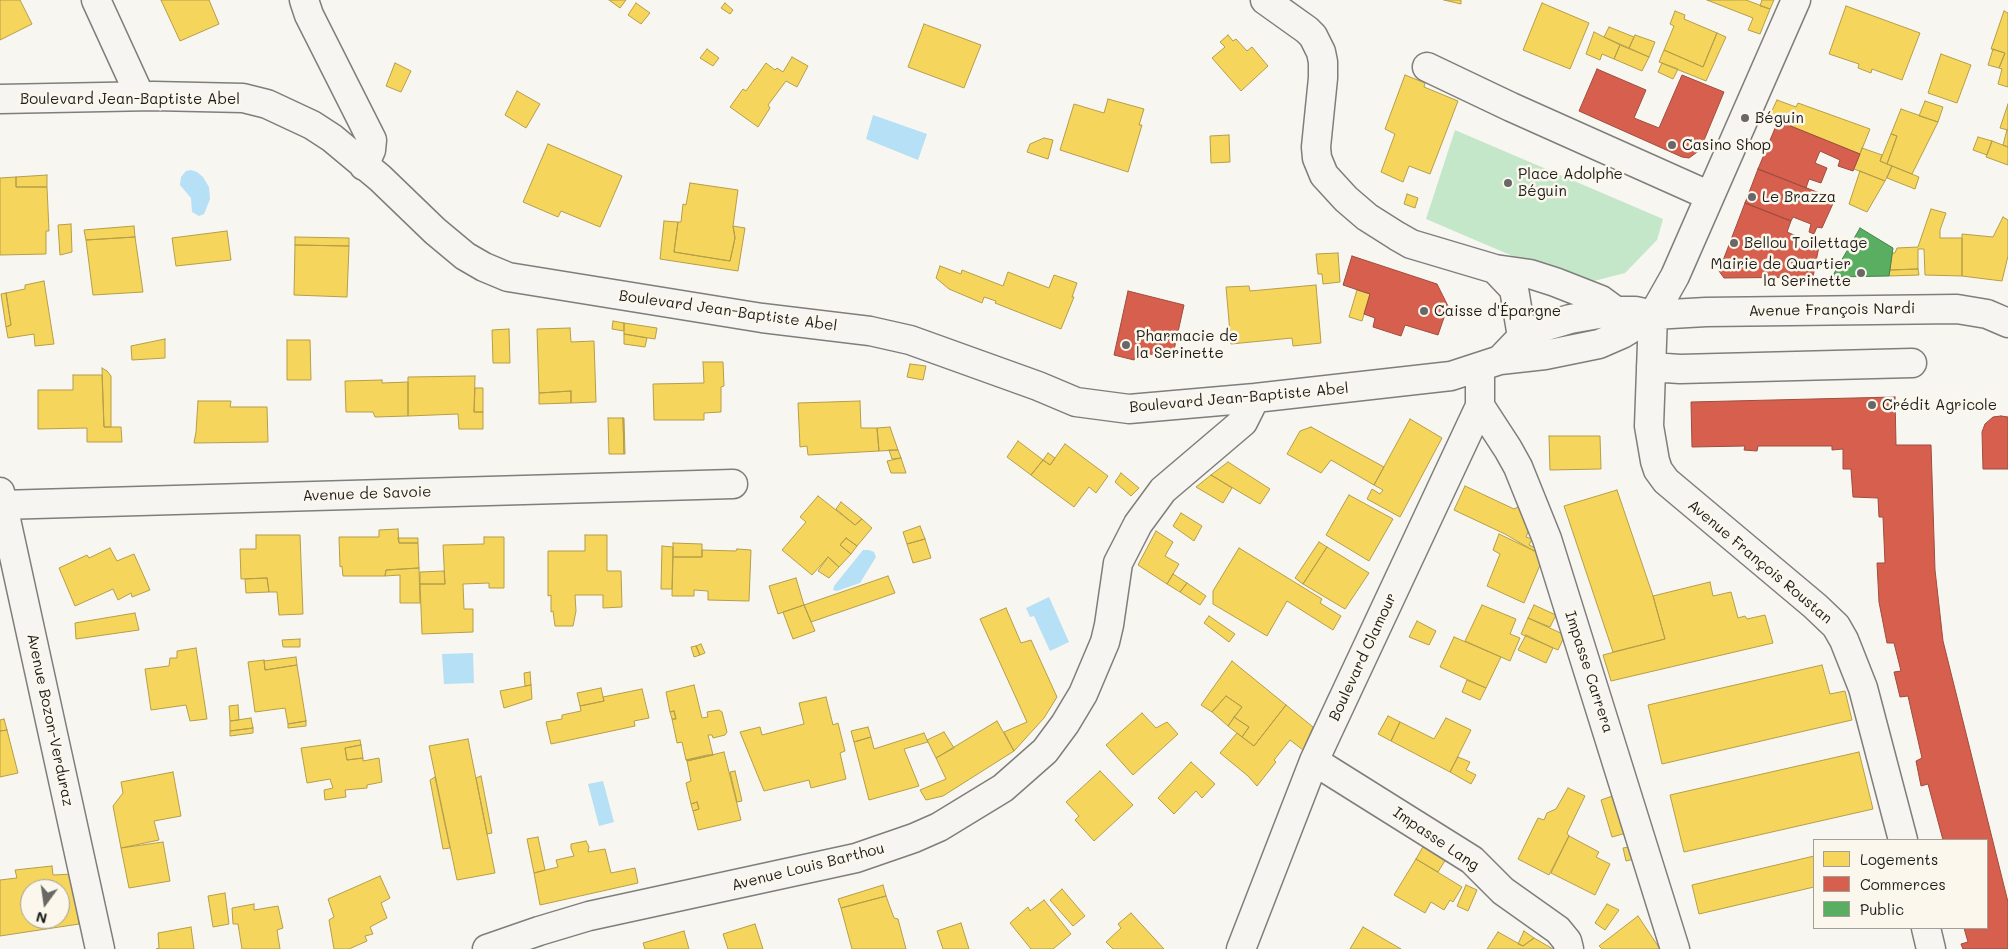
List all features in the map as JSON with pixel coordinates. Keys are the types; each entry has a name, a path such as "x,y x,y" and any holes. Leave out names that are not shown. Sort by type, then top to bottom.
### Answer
{"street":[{"path":"96,0 140,96"},
{"path":"304,0 309,15 372,140 371,150 364,166"},
{"path":"1265,0 1307,30 1313,36 1321,52 1323,78 1316,147 1318,163 1324,175 1346,199 1360,211 1411,244 1495,269 1530,274 1555,282 1601,300 1616,311"},
{"path":"1490,363 1535,357 1599,344 1622,334 1653,316 1674,276 1796,0"},
{"path":"1427,67 1511,107 1710,196"},
{"name":"Boulevard Jean-Baptiste Abel","path":"0,99 140,96 243,98 267,104 312,125 332,138 465,256 484,267 508,277 762,318 870,332 910,340 1038,386 1076,402 1129,409 1255,398 1451,376 1490,363"},
{"path":"1495,269 1514,289 1522,337"},
{"name":"Avenue François Nardi","path":"1653,316 1706,312 1957,309 1986,314 2008,323"},
{"path":"1490,363 1522,337 1557,322 1616,311 1635,311 1653,316"},
{"name":"Avenue François Roustan","path":"1653,316 1649,426 1655,461 1661,475 1836,626 1844,640 1862,688 1903,839"},
{"name":"Boulevard Clamour","path":"1241,949 1314,761 1480,406 1490,363"},
{"path":"1650,367 1680,369 1912,363"},
{"name":"Avenue Louis Barthou","path":"487,949 542,940 589,916 856,858 914,838 939,827 984,801 1016,779 1045,751 1065,724 1083,694 1105,642 1111,616 1118,563 1138,524 1163,490 1243,422 1255,398"},
{"name":"Impasse Carrera","path":"1480,406 1515,461 1547,539 1601,708 1674,949"},
{"name":"Avenue de Savoie","path":"1,500 733,484"},
{"name":"Avenue Bozon-Verduraz","path":"1,500 100,949"},
{"name":"Impasse Lang","path":"1314,761 1472,860 1503,891 1558,930 1567,941 1569,949"},
{"path":"1926,929 1931,949"}],"green space":[{"name":"Place Adolphe Béguin","path":"1455,130 1663,219 1657,240 1625,273 1586,283 1543,269 1426,219"}],"water":[{"path":"873,115 927,134 918,160 866,139"},
{"path":"191,170 203,177 209,187 210,199 204,214 199,216 192,212 191,198 180,185 181,177 186,171"},
{"path":"863,550 874,552 876,557 860,583 837,591 833,590 834,586"},
{"path":"1049,597 1069,642 1050,651 1034,616 1030,617 1026,608"},
{"path":"473,653 474,683 444,684 442,654"},
{"path":"603,781 614,822 599,826 588,784"}],"building: Logements":[{"path":"0,0 20,0 32,24 0,40"},
{"path":"161,0 209,0 219,24 180,41"},
{"path":"609,0 626,0 620,8"},
{"path":"1444,0 1461,0 1461,4"},
{"path":"1707,0 1746,0 1770,9 1760,34 1748,30 1753,18"},
{"path":"1762,0 1774,0 1770,9 1760,6"},
{"path":"636,3 650,13 641,24 628,15"},
{"path":"725,3 733,10 730,14 721,8"},
{"path":"1542,3 1589,23 1570,69 1523,50"},
{"path":"1846,6 1920,33 1902,80 1872,69 1871,73 1858,68 1859,64 1829,54"},
{"path":"1675,11 1685,15 1684,19 1717,33 1703,67 1664,50 1674,26 1670,24"},
{"path":"2004,11 2008,13 2008,87 1998,84 2002,69 1999,68 2005,53 1991,49"},
{"path":"924,24 981,45 964,88 908,67"},
{"path":"1609,27 1634,37 1629,48 1604,37"},
{"path":"1594,32 1620,45 1614,59 1602,54 1600,60 1586,54"},
{"path":"1717,33 1726,37 1706,81 1659,62 1664,50 1703,67"},
{"path":"1228,35 1233,41 1236,39 1247,51 1252,47 1268,66 1241,91 1212,58 1225,47 1220,42"},
{"path":"1635,35 1655,42 1649,57 1629,48"},
{"path":"1620,45 1649,57 1642,71 1614,59"},
{"path":"707,49 719,58 713,66 700,58"},
{"path":"1993,49 2005,53 1999,68 1988,65"},
{"path":"1941,54 1971,65 1957,103 1928,93"},
{"path":"792,57 808,66 797,87 786,81 768,105 770,108 758,127 730,107 743,89 746,91 766,63 775,70 777,68 783,72"},
{"path":"395,63 411,71 401,92 386,86"},
{"path":"1662,63 1678,69 1673,79 1658,72"},
{"path":"1405,75 1425,83 1424,87 1458,101 1430,174 1409,166 1403,182 1381,172 1395,134 1385,129"},
{"path":"517,91 540,104 526,128 505,115"},
{"path":"1108,99 1144,109 1139,125 1142,125 1128,172 1060,150 1074,104 1104,113"},
{"path":"1777,100 1796,107 1798,103 1870,129 1860,154 1769,117"},
{"path":"1925,101 1943,107 1938,122 1919,116"},
{"path":"2008,104 2008,130 2000,128"},
{"path":"1901,109 1938,122 1912,174 1887,164 1897,136 1891,134"},
{"path":"2008,130 2008,147 2003,145"},
{"path":"1891,134 1897,136 1887,164 1880,161"},
{"path":"1229,135 1230,162 1211,163 1210,136"},
{"path":"1978,137 1992,141 1987,155 1973,150"},
{"path":"1044,138 1053,140 1048,159 1027,152 1030,144"},
{"path":"1992,141 2008,147 2008,165 1986,157"},
{"path":"548,144 622,176 600,227 561,211 558,217 523,202"},
{"path":"1862,148 1882,155 1880,161 1892,166 1885,181 1854,169"},
{"path":"1892,166 1919,177 1915,189 1887,178"},
{"path":"1860,171 1885,181 1867,212 1849,204"},
{"path":"47,175 47,187 16,187 16,177"},
{"path":"16,177 16,187 47,187 49,231 46,231 46,254 0,255 0,178"},
{"path":"690,183 738,190 733,226 735,238 730,261 674,252 678,222 681,222 683,204 686,205"},
{"path":"1407,194 1418,198 1415,208 1404,204"},
{"path":"1931,209 1946,213 1940,230 1940,238 1962,238 1962,276 1925,275 1924,249 1918,249 1918,269 1890,270 1892,253 1895,253 1897,248 1918,247"},
{"path":"2003,217 2008,220 2008,256 2002,281 1962,276 1962,234 1993,237"},
{"path":"664,221 678,222 674,252 730,261 735,238 733,226 745,228 738,271 660,259"},
{"path":"71,224 72,252 60,255 58,225"},
{"path":"134,226 135,237 86,240 84,230"},
{"path":"227,231 231,260 176,266 172,238"},
{"path":"135,237 143,292 93,295 86,240"},
{"path":"295,237 349,238 349,246 295,245"},
{"path":"295,245 349,246 347,297 294,295"},
{"path":"1338,253 1340,282 1323,284 1322,274 1318,274 1316,254"},
{"path":"940,266 961,274 962,270 1003,286 1008,272 1049,288 1054,275 1077,283 1072,297 1074,297 1061,329 995,303 996,301 984,297 982,303 949,289 936,278"},
{"path":"1918,269 1919,275 1889,276 1890,270"},
{"path":"44,281 54,344 35,346 34,334 8,338 6,327 11,325 6,293 25,289 25,285"},
{"path":"1316,285 1321,343 1293,346 1292,338 1231,344 1226,287 1249,286 1250,291"},
{"path":"1357,290 1370,294 1362,321 1349,317"},
{"path":"6,293 11,325 6,327 1,294"},
{"path":"613,321 624,323 624,331 612,329"},
{"path":"624,323 657,328 655,339 624,334"},
{"path":"570,328 571,342 594,341 596,402 571,403 571,391 539,393 537,329"},
{"path":"509,329 510,363 493,363 492,330"},
{"path":"624,334 647,338 645,347 624,344"},
{"path":"165,339 165,358 132,360 131,346"},
{"path":"287,340 310,340 311,380 287,380"},
{"path":"703,362 723,362 724,386 721,387 721,412 704,413 704,420 654,420 653,384 704,383"},
{"path":"910,364 926,366 923,380 907,377"},
{"path":"102,368 111,376 111,427 104,427"},
{"path":"73,375 102,375 104,427 121,427 122,442 87,442 87,428 38,429 38,390 73,390"},
{"path":"475,376 474,412 483,412 483,429 459,429 458,414 408,416 408,377"},
{"path":"382,380 382,383 408,382 408,416 375,417 373,412 346,412 345,381"},
{"path":"475,388 483,388 483,412 474,412"},
{"path":"571,391 571,403 539,404 539,393"},
{"path":"198,401 231,401 230,407 267,407 268,442 194,443"},
{"path":"860,401 861,428 877,428 879,451 808,455 807,446 800,447 798,403"},
{"path":"608,418 623,418 624,454 609,454"},
{"path":"624,418 625,454 624,454"},
{"path":"1410,419 1442,438 1400,517 1367,499 1372,489 1380,494 1383,490 1374,485"},
{"path":"890,427 898,450 879,451 877,428"},
{"path":"1311,427 1384,467 1374,485 1331,460 1321,473 1287,454 1300,431"},
{"path":"1549,436 1600,436 1601,469 1550,470"},
{"path":"1018,441 1043,460 1031,475 1007,457"},
{"path":"1065,444 1108,476 1096,493 1089,487 1074,507 1031,475 1043,460 1050,465"},
{"path":"889,450 898,450 901,458 892,459"},
{"path":"1048,453 1055,458 1050,465 1043,460"},
{"path":"901,458 906,473 891,473 887,461"},
{"path":"1228,462 1270,489 1260,504 1211,475"},
{"path":"1121,473 1139,488 1131,496 1115,482"},
{"path":"1211,475 1232,488 1223,503 1196,487"},
{"path":"1465,486 1514,509 1524,504 1531,524 1526,537 1532,539 1529,545 1536,548 1534,551 1505,534 1454,510"},
{"path":"1617,490 1653,596 1665,639 1613,652 1564,506"},
{"path":"1349,495 1393,519 1369,561 1326,535"},
{"path":"818,496 855,525 862,519 872,528 857,546 846,538 840,545 851,554 839,567 828,557 812,575 782,550 806,522 800,517"},
{"path":"841,502 862,519 855,525 836,509"},
{"path":"1181,513 1202,526 1194,541 1173,526"},
{"path":"920,526 925,539 907,544 903,532"},
{"path":"398,529 399,543 418,543 419,568 386,570 385,576 343,576 342,566 340,567 339,537 379,537 379,530"},
{"path":"1156,531 1173,542 1165,556 1179,564 1167,584 1138,565"},
{"path":"1499,534 1543,555 1524,603 1487,586 1500,554 1493,550"},
{"path":"256,535 300,535 303,614 279,615 277,592 269,592 267,578 241,579 240,549 256,549"},
{"path":"585,535 607,535 607,571 621,571 622,607 603,608 603,595 575,595 576,611 573,626 555,626 553,611 551,612 551,595 548,596 548,551 585,551"},
{"path":"484,537 504,537 504,588 489,588 489,583 463,584 464,609 473,609 473,632 422,634 420,584 445,584 443,545 484,544"},
{"path":"398,538 418,538 418,543 399,543"},
{"path":"846,538 857,546 851,554 840,545"},
{"path":"925,539 931,558 913,563 907,544"},
{"path":"1319,542 1327,547 1303,584 1295,578"},
{"path":"673,543 702,544 702,557 673,557"},
{"path":"662,546 673,547 672,589 661,589"},
{"path":"1327,547 1369,573 1345,609 1303,584"},
{"path":"110,548 117,561 134,554 150,590 132,597 131,593 118,600 113,589 75,606 59,568 87,555 89,558"},
{"path":"1239,548 1322,599 1320,603 1341,616 1333,630 1287,601 1267,636 1213,604 1213,591"},
{"path":"737,549 751,550 749,601 708,600 708,591 694,590 694,596 672,596 673,557 702,557 702,550 736,551"},
{"path":"828,557 839,567 829,578 818,571"},
{"path":"419,568 420,603 400,603 400,575 385,576 386,570"},
{"path":"444,571 445,584 420,584 420,572"},
{"path":"1173,574 1187,583 1180,592 1167,584"},
{"path":"888,576 895,593 811,622 804,605"},
{"path":"267,578 269,592 246,593 245,579"},
{"path":"796,578 804,605 778,614 769,586"},
{"path":"1710,582 1713,596 1731,592 1738,618 1745,616 1747,619 1765,615 1773,643 1611,681 1603,655 1665,639 1653,596"},
{"path":"1187,583 1206,596 1200,605 1180,592"},
{"path":"804,605 815,631 793,639 783,612"},
{"path":"1482,605 1516,619 1510,634 1520,638 1510,661 1465,641"},
{"path":"1534,605 1556,615 1550,627 1528,618"},
{"path":"1006,608 1021,643 1031,640 1057,697 1044,718 1014,751 1004,732 1027,722 980,619"},
{"path":"135,613 139,630 76,639 75,623"},
{"path":"1209,616 1235,634 1229,642 1204,623"},
{"path":"1528,618 1565,635 1558,650 1521,634"},
{"path":"1417,621 1436,631 1429,645 1409,637"},
{"path":"1526,635 1553,648 1546,663 1518,650"},
{"path":"1454,637 1501,657 1486,688 1440,667"},
{"path":"300,639 300,647 283,647 282,640"},
{"path":"701,644 705,653 700,655 696,646"},
{"path":"696,646 700,655 694,657 691,647"},
{"path":"196,648 207,719 190,721 186,705 151,710 145,669 169,666 170,658 177,658 177,651"},
{"path":"296,657 297,665 265,670 264,661"},
{"path":"264,660 265,670 297,665 306,721 288,724 285,708 255,712 248,662"},
{"path":"1232,661 1286,705 1254,746 1242,737 1249,727 1234,717 1242,707 1226,696 1212,712 1201,705"},
{"path":"1822,665 1830,694 1845,691 1852,720 1662,764 1648,705"},
{"path":"530,672 531,685 525,686 524,673"},
{"path":"1467,680 1486,688 1480,700 1462,692"},
{"path":"531,685 532,699 504,708 500,691"},
{"path":"694,685 702,718 708,717 707,712 719,710 722,712 727,732 725,735 713,738 712,735 708,735 713,755 686,760 682,742 677,743 672,719 676,719 674,711 670,712 666,692"},
{"path":"601,688 604,701 580,706 577,693"},
{"path":"642,689 649,718 634,721 635,726 551,744 546,722 562,719 562,715 581,711 580,706 604,701 603,697"},
{"path":"1226,696 1242,707 1228,726 1212,712"},
{"path":"826,697 833,725 838,723 845,751 840,753 846,779 811,788 809,780 764,791 740,732 760,727 762,735 804,724 799,703"},
{"path":"238,705 239,720 230,721 229,706"},
{"path":"1286,705 1313,727 1303,750 1290,740 1257,786 1220,753 1237,733 1254,746"},
{"path":"674,711 676,719 672,719 670,712"},
{"path":"1142,713 1156,728 1167,722 1178,734 1133,775 1106,745"},
{"path":"1388,716 1400,722 1391,741 1378,734"},
{"path":"1234,717 1249,727 1242,737 1228,726"},
{"path":"251,718 253,728 230,731 230,721"},
{"path":"1446,718 1471,730 1450,772 1391,741 1400,722 1434,739"},
{"path":"4,719 7,730 0,731 0,720"},
{"path":"306,721 306,726 288,728 288,724"},
{"path":"997,721 1014,751 943,796 926,800 920,790 946,779 936,758"},
{"path":"868,727 871,737 854,742 851,731"},
{"path":"253,728 253,733 230,736 230,731"},
{"path":"7,730 18,773 0,777 0,731"},
{"path":"944,732 954,748 936,758 927,740"},
{"path":"924,733 928,742 904,749 919,786 869,800 854,742 871,737 874,749"},
{"path":"468,739 495,873 457,880 429,746"},
{"path":"360,740 361,745 345,748 347,760 363,758 363,761 379,758 382,782 367,785 367,788 345,790 346,797 325,800 324,790 333,788 330,779 307,783 301,748"},
{"path":"361,745 363,758 347,760 345,748"},
{"path":"724,752 741,820 698,830 693,811 699,809 697,802 691,804 686,783 691,781 687,761"},
{"path":"1859,752 1873,809 1684,852 1670,795"},
{"path":"707,755 713,755 687,761 686,760"},
{"path":"1458,757 1470,762 1466,770 1476,775 1471,784 1450,772"},
{"path":"1191,762 1215,784 1202,798 1196,791 1174,814 1158,798"},
{"path":"735,771 742,801 737,802 730,772"},
{"path":"1100,771 1133,805 1094,841 1075,820 1079,816 1066,802"},
{"path":"173,772 181,816 154,821 159,840 121,848 113,806 123,793 121,782"},
{"path":"481,776 492,833 487,834 476,778"},
{"path":"435,777 450,848 443,849 430,780"},
{"path":"1568,788 1585,796 1567,833 1569,836 1549,875 1518,859 1538,818 1544,820 1547,813 1556,809"},
{"path":"1618,794 1630,832 1612,837 1601,800"},
{"path":"697,802 699,809 693,811 691,804"},
{"path":"1569,836 1599,852 1596,857 1610,864 1595,895 1551,873"},
{"path":"538,837 545,870 534,873 527,839"},
{"path":"586,841 589,847 588,852 605,849 611,873 635,868 638,883 540,905 534,873 558,867 556,860 574,856 571,844"},
{"path":"163,842 170,881 129,888 121,848"},
{"path":"1424,845 1446,859 1438,872 1416,859"},
{"path":"1634,846 1638,858 1626,861 1623,848"},
{"path":"1813,856 1813,887 1699,914 1692,885"},
{"path":"1416,859 1462,887 1453,902 1450,900 1444,910 1431,902 1425,913 1394,895"},
{"path":"52,866 53,875 73,874 79,924 70,925 70,879 20,879 20,929 46,929 0,936 0,880 17,878 15,870"},
{"path":"380,876 390,898 381,903 387,918 370,927 373,934 365,936 367,941 349,949 334,949 329,920 334,917 328,899"},
{"path":"883,885 886,896 841,908 838,899"},
{"path":"1466,885 1477,890 1468,911 1457,906"},
{"path":"1062,889 1085,916 1073,926 1050,900"},
{"path":"225,893 229,924 213,927 208,896"},
{"path":"886,896 894,918 898,919 906,949 852,949 841,908"},
{"path":"1044,900 1071,934 1053,949 1031,949 1010,923 1028,907 1030,911"},
{"path":"254,904 254,910 278,906 283,928 277,930 280,949 242,949 238,924 233,924 232,908"},
{"path":"1607,904 1619,910 1605,930 1595,923"},
{"path":"1131,913 1164,949 1113,949 1106,942 1121,928 1118,924"},
{"path":"1638,916 1660,949 1602,949 1599,946"},
{"path":"961,923 969,949 943,949 937,931"},
{"path":"755,924 763,949 728,949 723,934"},
{"path":"191,927 194,949 156,949 159,948 158,933"},
{"path":"1363,927 1401,949 1350,949"},
{"path":"684,931 689,949 645,949 643,943"},
{"path":"1524,931 1534,938 1523,946 1518,944"},
{"path":"1498,932 1523,946 1534,938 1553,949 1487,949"}],"building: Commerces":[{"path":"1597,69 1646,90 1634,118 1659,128 1682,75 1724,92 1700,150 1689,158 1682,157 1579,111"},
{"path":"1778,121 1860,154 1853,171 1838,166 1840,160 1820,151 1815,163 1827,168 1821,183 1809,179 1806,188 1758,169"},
{"path":"1758,169 1835,199 1822,228 1817,227 1814,234 1809,232 1811,224 1793,217 1791,221 1745,203"},
{"path":"1745,203 1791,221 1787,232 1812,243 1820,241 1813,277 1724,278 1719,271"},
{"path":"1352,256 1437,284 1448,306 1438,335 1405,325 1401,336 1373,327 1375,318 1364,314 1370,294 1343,285"},
{"path":"1128,291 1184,305 1172,359 1137,351 1134,360 1114,355"},
{"path":"1895,397 1896,445 1931,445 1935,570 1943,641 2008,902 2008,949 1963,949 1961,944 1968,942 1964,929 1988,929 1988,839 1943,839 1928,784 1921,786 1916,761 1922,758 1908,696 1900,697 1894,672 1901,671 1894,643 1887,643 1879,602 1877,563 1885,563 1883,517 1879,517 1878,498 1853,497 1851,469 1843,469 1843,449 1832,450 1832,446 1758,446 1757,451 1744,450 1745,446 1692,447 1691,402"},
{"path":"1993,417 2008,417 2008,469 1983,469 1982,432 1985,424"}],"building: Public":[{"path":"1860,228 1893,248 1889,276 1832,277"}],"place":[{"name":"Béguin","path":"1745,118"},
{"name":"Casino Shop","path":"1672,145"},
{"name":"Place Adolphe Béguin","path":"1508,183"},
{"name":"Le Brazza","path":"1752,197"},
{"name":"Bellou Toilettage","path":"1734,243"},
{"name":"Mairie de Quartier la Serinette","path":"1861,273"},
{"name":"Caisse d'Épargne","path":"1424,311"},
{"name":"Pharmacie de la Serinette","path":"1126,345"},
{"name":"Crédit Agricole","path":"1872,405"}]}
